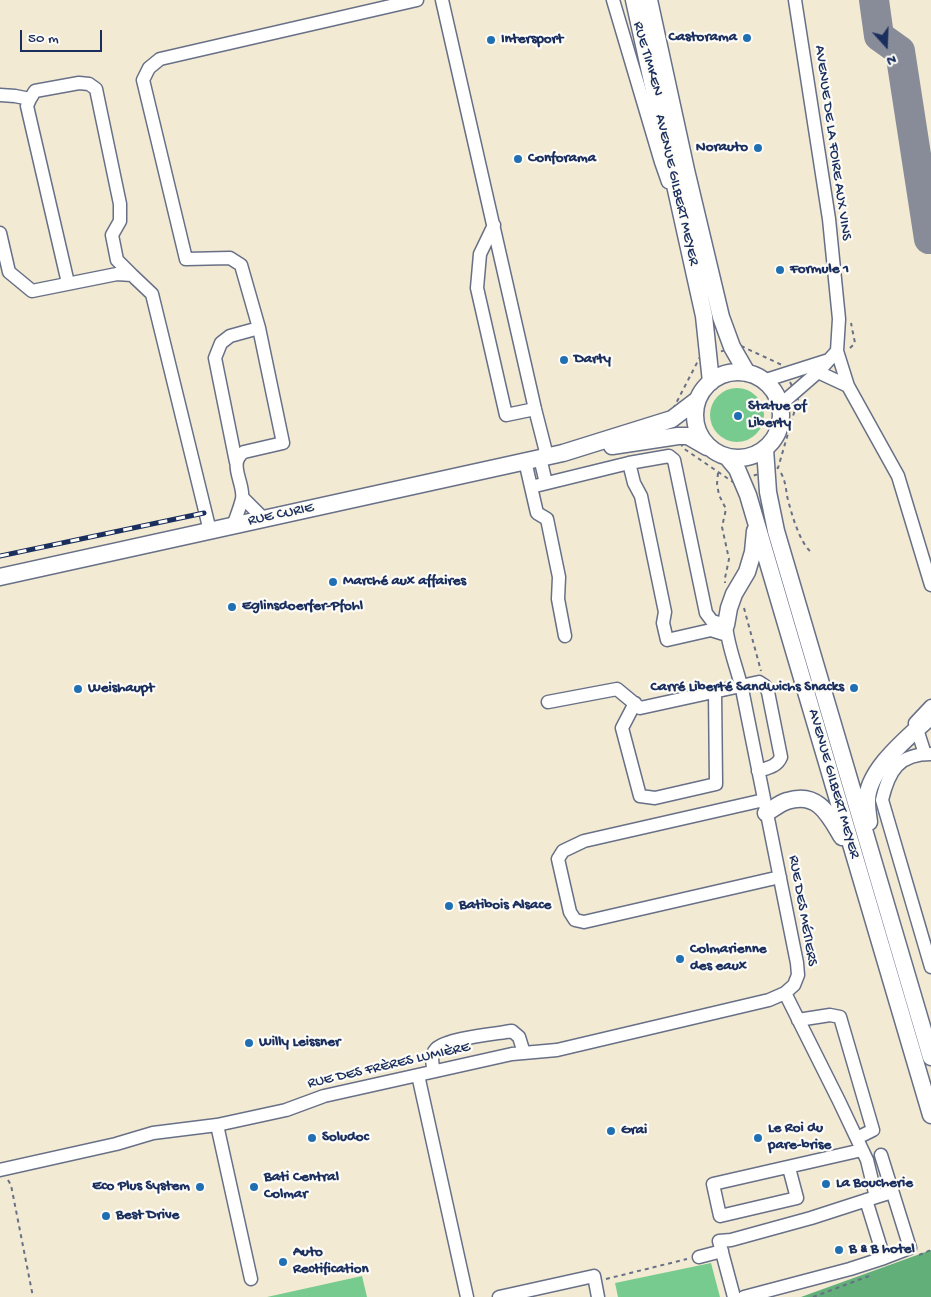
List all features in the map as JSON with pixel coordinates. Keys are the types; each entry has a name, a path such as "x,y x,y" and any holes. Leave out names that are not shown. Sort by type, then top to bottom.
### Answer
{"main road":[{"name":"AVENUE GILBERT MEYER","path":"634,0 704,316 711,382"},
{"name":"AVENUE GILBERT MEYER","path":"649,0 688,180 721,317 732,347 747,373"},
{"path":"734,372 747,373 764,380 774,392 780,405 781,417 779,429 765,449 753,455 740,458 720,453 703,440 696,428 695,414 698,400 703,390 711,382 722,375 734,372"},
{"name":"RUE CURIE","path":"544,457 672,418 698,400"},
{"name":"RUE CURIE","path":"0,577 544,457 678,436 688,436 720,453"},
{"name":"AVENUE GILBERT MEYER","path":"765,449 772,470 770,505 776,531 931,1057"},
{"name":"AVENUE GILBERT MEYER","path":"720,453 737,469 756,521 931,1115"},
{"path":"727,630 729,608 734,594 747,572 751,559 756,521"},
{"path":"876,874 866,800 874,774 896,749 931,716"},
{"path":"765,806 804,798 817,803 827,812 855,859"}],"street":[{"path":"236,462 238,455 244,452 283,443 259,328 241,265 230,258 186,259 144,80 149,68 160,59 417,0"},
{"path":"442,0 535,409 544,457 546,484"},
{"name":"RUE TIMKEN","path":"613,0 661,162 680,212"},
{"name":"AVENUE DE LA FOIRE AUX VINS","path":"795,0 829,219 840,319 833,355 898,476 931,585"},
{"path":"68,283 27,106 36,92 79,83 89,84 96,89 120,204 120,221 112,236 117,260 152,294 204,513 210,531"},
{"path":"0,95 30,99"},
{"path":"494,225 480,254 477,288 481,306 506,415 535,409"},
{"path":"0,233 8,272 32,290 117,274 132,275"},
{"path":"233,526 243,498 215,358 220,343 230,336 259,328"},
{"path":"780,405 818,372 833,355"},
{"path":"764,380 833,355"},
{"path":"818,372 848,386"},
{"path":"530,487 629,463 669,456 674,460 706,613 712,621 727,630"},
{"path":"544,457 530,487 537,513 547,519 559,577 558,599 565,636"},
{"path":"629,463 634,483 642,501 665,612 663,623 667,640 711,630 727,630"},
{"path":"243,498 264,519"},
{"name":"RUE DES MÉTIERS","path":"727,630 742,685 798,963 798,975 794,986 785,993"},
{"path":"548,702 617,689 640,708 759,682 765,686 768,692 781,757 779,762 773,766 758,771"},
{"path":"635,704 622,728 640,796 655,798 716,784 715,691"},
{"path":"931,706 915,723 928,754 914,755 901,762 892,772 882,800 931,967"},
{"path":"765,806 584,841 563,851 558,859 570,912 575,920 584,922 780,877"},
{"path":"785,993 867,1160 871,1198 884,1258"},
{"name":"RUE DES FRÈRES LUMIÈRE","path":"1,1169 116,1144 153,1133 217,1124 286,1110 324,1096 434,1071 524,1053 556,1050 769,1000 785,993"},
{"path":"798,1020 830,1015 840,1017 873,1130 857,1138"},
{"path":"434,1071 432,1054 436,1048 452,1041 512,1031 519,1037 524,1053"},
{"path":"418,1075 467,1297"},
{"path":"217,1124 250,1279"},
{"path":"789,1168 797,1198 720,1216 713,1184 862,1150"},
{"path":"744,1297 850,1269 910,1248 881,1155"},
{"path":"0,1156 1,1169"},
{"path":"734,1297 719,1241 731,1240 811,1218 892,1192"},
{"path":"699,1256 722,1251"},
{"path":"499,1297 594,1276 598,1297"}],"path":[{"path":"741,346 782,365 798,399 772,470 733,482 682,448 671,413 700,357 741,346"},
{"path":"772,470 784,478 788,502 805,546 810,551"},
{"path":"1,1169 10,1185 33,1297"},
{"path":"595,1282 699,1256"}],"green space":[{"path":"737,388 747,390 756,396 762,405 764,415 762,425 756,434 747,440 737,442 727,440 718,434 712,425 710,415 712,405 718,396 727,390"},
{"path":"931,1250 931,1297 801,1297"},
{"path":"711,1263 720,1297 618,1297 615,1283"},
{"path":"362,1276 367,1297 267,1297"}],"taxiway":[{"path":"874,0 879,36 900,51 929,239 931,239"}],"railway":[{"path":"0,556 204,513"}],"place":[{"name":"Castorama","path":"747,38"},
{"name":"Intersport","path":"491,40"},
{"name":"Norauto","path":"758,148"},
{"name":"Conforama","path":"518,159"},
{"name":"Formule 1","path":"780,270"},
{"name":"Darty","path":"564,360"},
{"name":"Statue of Liberty","path":"738,416"},
{"name":"Marché aux affaires","path":"333,582"},
{"name":"Eglinsdoerfer-Pfohl","path":"232,607"},
{"name":"Carré Liberté Sandwichs Snacks","path":"854,688"},
{"name":"Weishaupt","path":"78,689"},
{"name":"Batibois Alsace","path":"449,906"},
{"name":"Colmarienne des eaux","path":"680,959"},
{"name":"Willy Leissner","path":"249,1043"},
{"name":"Grai","path":"611,1131"},
{"name":"Soludoc","path":"312,1138"},
{"name":"Le Roi du pare-brise","path":"758,1138"},
{"name":"La Boucherie","path":"826,1184"},
{"name":"Eco Plus System","path":"200,1187"},
{"name":"Bati Central Colmar","path":"254,1187"},
{"name":"Best Drive","path":"106,1216"},
{"name":"B & B hotel","path":"839,1250"},
{"name":"Auto Rectification","path":"283,1262"}]}
